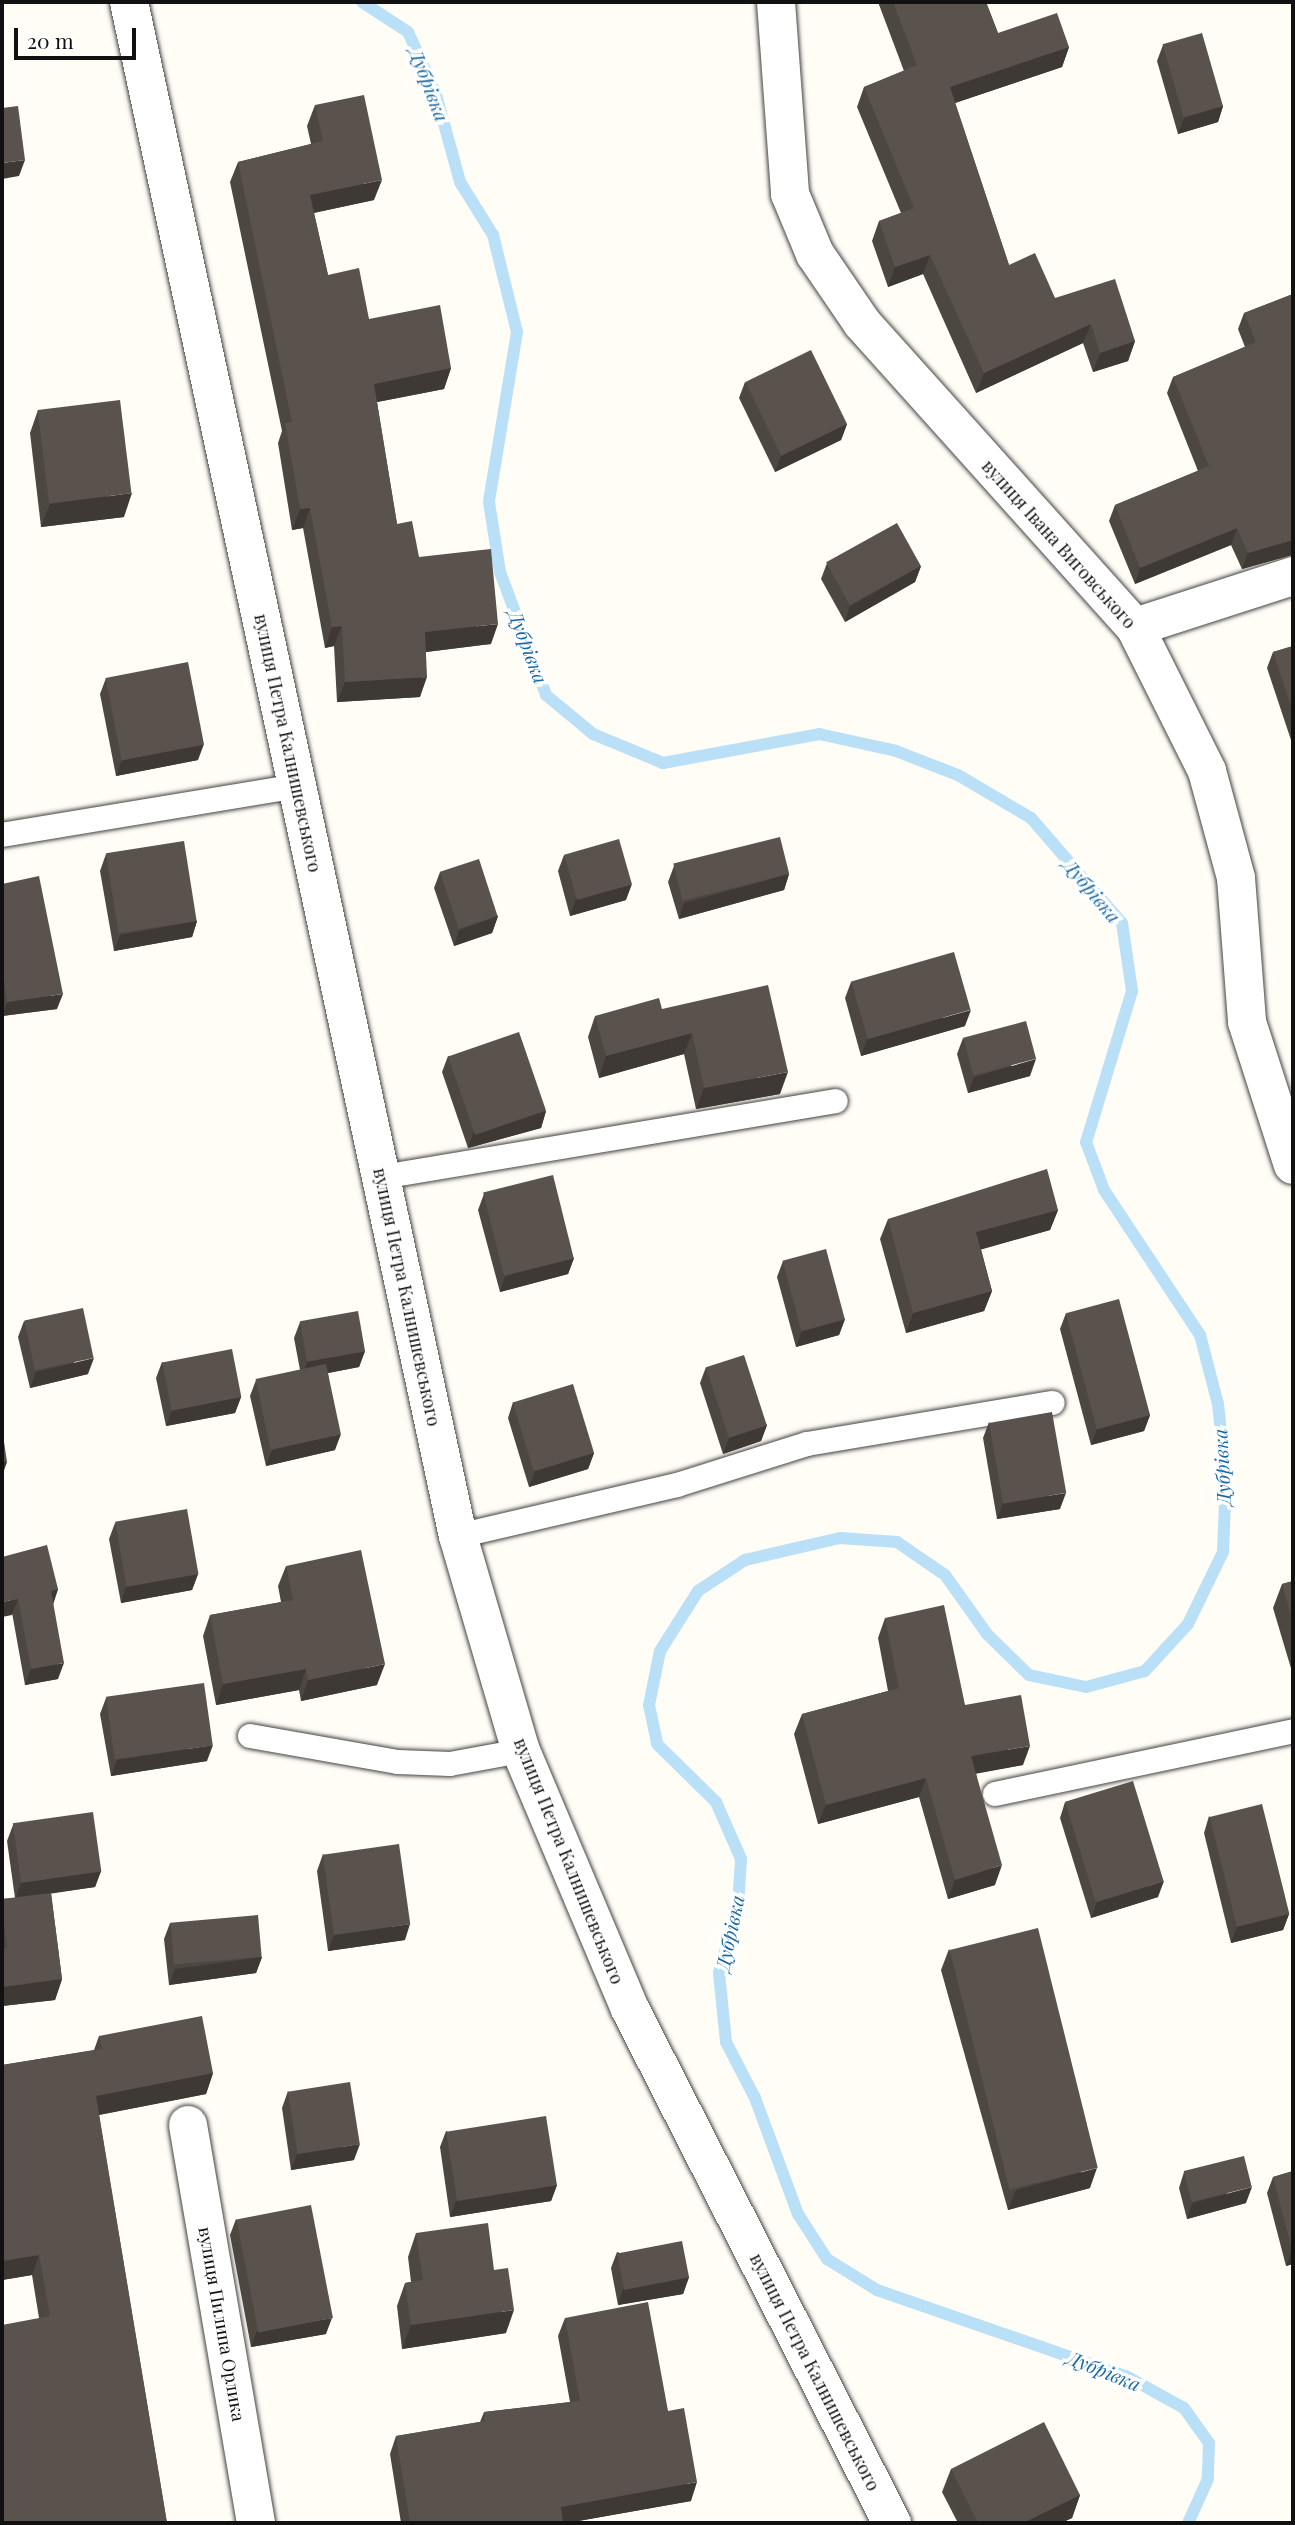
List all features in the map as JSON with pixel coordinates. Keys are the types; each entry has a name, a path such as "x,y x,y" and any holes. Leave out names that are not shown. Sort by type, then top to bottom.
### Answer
{"street":[{"name":"вулиця Петра Калнишевського","path":"129,2 458,1536 521,1751 630,2008 892,2523"},
{"name":"вулиця Івана Виговського","path":"776,2 790,194 815,254 862,323 1135,627 1207,771 1236,878 1247,1022 1293,1165"},
{"path":"1135,627 1293,576"},
{"name":"вулиця Пилипа Орлика","path":"188,2125 256,2523"}],"lane":[{"path":"2,835 297,786"},
{"path":"382,1177 836,1101"},
{"path":"458,1536 677,1485 807,1444 1054,1403"},
{"path":"995,1794 1293,1731"},
{"path":"250,1737 411,1762 450,1764 521,1751"}],"building":[{"path":"893,2 986,2 998,33 1057,13 1069,47 950,87 1009,265 1035,253 1055,298 1115,279 1135,341 1100,353 1091,324 984,373 930,255 895,267 879,221 914,208 864,87 917,65"},
{"path":"1202,33 1223,106 1184,117 1163,44"},
{"path":"364,95 382,180 310,195 328,275 359,268 369,319 440,305 451,368 374,384 397,524 412,521 419,557 491,549 498,624 425,632 427,677 345,682 342,626 332,627 310,508 300,509 285,423 292,422 238,162 323,141 315,105"},
{"path":"18,106 25,160 2,163 2,108"},
{"path":"1293,294 1293,540 1248,553 1237,528 1140,568 1115,505 1209,466 1173,377 1256,342 1244,313"},
{"path":"811,350 847,424 781,456 745,382"},
{"path":"120,400 131,493 49,503 38,410"},
{"path":"897,523 921,566 850,605 826,562"},
{"path":"1293,646 1293,712 1273,652"},
{"path":"188,662 204,744 122,760 106,678"},
{"path":"780,837 789,874 682,900 673,864"},
{"path":"619,839 632,884 577,900 564,855"},
{"path":"184,841 197,921 119,933 106,853"},
{"path":"479,859 498,916 459,929 440,872"},
{"path":"39,876 63,994 7,1002 2,966 2,884"},
{"path":"954,952 971,1010 868,1039 851,981"},
{"path":"768,985 788,1072 704,1088 692,1033 606,1056 595,1016 659,998 662,1009"},
{"path":"1026,1021 1036,1059 973,1075 963,1038"},
{"path":"519,1032 546,1110 475,1135 448,1056"},
{"path":"1047,1169 1058,1210 976,1232 992,1291 913,1313 888,1219"},
{"path":"553,1175 574,1258 504,1276 483,1192"},
{"path":"826,1249 845,1320 801,1331 783,1261"},
{"path":"1119,1299 1150,1415 1097,1429 1066,1313"},
{"path":"83,1308 94,1358 35,1370 24,1320"},
{"path":"358,1311 365,1351 307,1362 300,1321"},
{"path":"232,1349 241,1397 172,1411 162,1363"},
{"path":"744,1355 767,1425 729,1438 706,1367"},
{"path":"326,1364 341,1434 271,1449 256,1379"},
{"path":"573,1384 594,1453 534,1471 513,1402"},
{"path":"1052,1412 1066,1493 1003,1504 989,1423"},
{"path":"2,1428 7,1462 2,1462"},
{"path":"187,1509 198,1574 127,1587 115,1522"},
{"path":"47,1545 58,1589 51,1591 64,1663 31,1669 18,1599 2,1602 2,1557"},
{"path":"361,1550 385,1664 308,1680 306,1669 223,1684 210,1615 293,1600 286,1566"},
{"path":"1293,1581 1293,1623 1282,1584"},
{"path":"944,1605 965,1705 1021,1695 1030,1746 971,1756 1002,1865 955,1880 926,1778 826,1805 802,1714 899,1688 885,1618"},
{"path":"204,1683 213,1745 115,1759 106,1697"},
{"path":"1133,1781 1164,1881 1096,1902 1065,1802"},
{"path":"1262,1804 1289,1914 1237,1927 1210,1817"},
{"path":"93,1812 101,1871 21,1883 13,1823"},
{"path":"399,1844 410,1924 334,1935 323,1855"},
{"path":"51,1893 62,1979 2,1987 2,1949 7,1948 2,1899"},
{"path":"258,1915 262,1957 174,1965 170,1923"},
{"path":"1038,1928 1098,2168 1009,2190 950,1950"},
{"path":"202,2016 213,2073 96,2096 167,2523 2,2523 2,2325 50,2316 39,2255 2,2261 2,2065 102,2049 99,2036"},
{"path":"350,2082 360,2144 298,2154 288,2092"},
{"path":"546,2116 557,2185 457,2201 446,2132"},
{"path":"1244,2156 1252,2187 1192,2202 1184,2171"},
{"path":"1293,2171 1293,2249 1292,2250 1273,2177"},
{"path":"311,2205 333,2318 258,2332 236,2220"},
{"path":"488,2223 494,2270 508,2268 514,2310 411,2325 405,2283 423,2280 416,2233"},
{"path":"682,2241 689,2277 624,2290 617,2254"},
{"path":"648,2302 668,2411 684,2408 697,2482 561,2507 563,2523 410,2523 396,2436 485,2421 484,2412 580,2401 565,2318"},
{"path":"1044,2422 1080,2495 1023,2523 978,2523 951,2469"}],"waterway":[{"name":"Дубрівка","path":"362,2 408,32 435,91 460,182 493,235 517,332 489,502 500,572 546,695 593,734 663,763 819,734 896,751 958,775 1031,818 1122,923 1132,991 1086,1142 1104,1190 1200,1335 1218,1404 1226,1479 1223,1552 1188,1624 1145,1671 1086,1687 1029,1675 987,1634 945,1575 897,1542 840,1538 745,1560 698,1591 660,1651 649,1705 657,1744 716,1802 741,1859 738,1905 719,1973 726,2042 755,2098 798,2214 827,2259 877,2290 1126,2376 1184,2408 1209,2443 1208,2479 1188,2523"}]}
